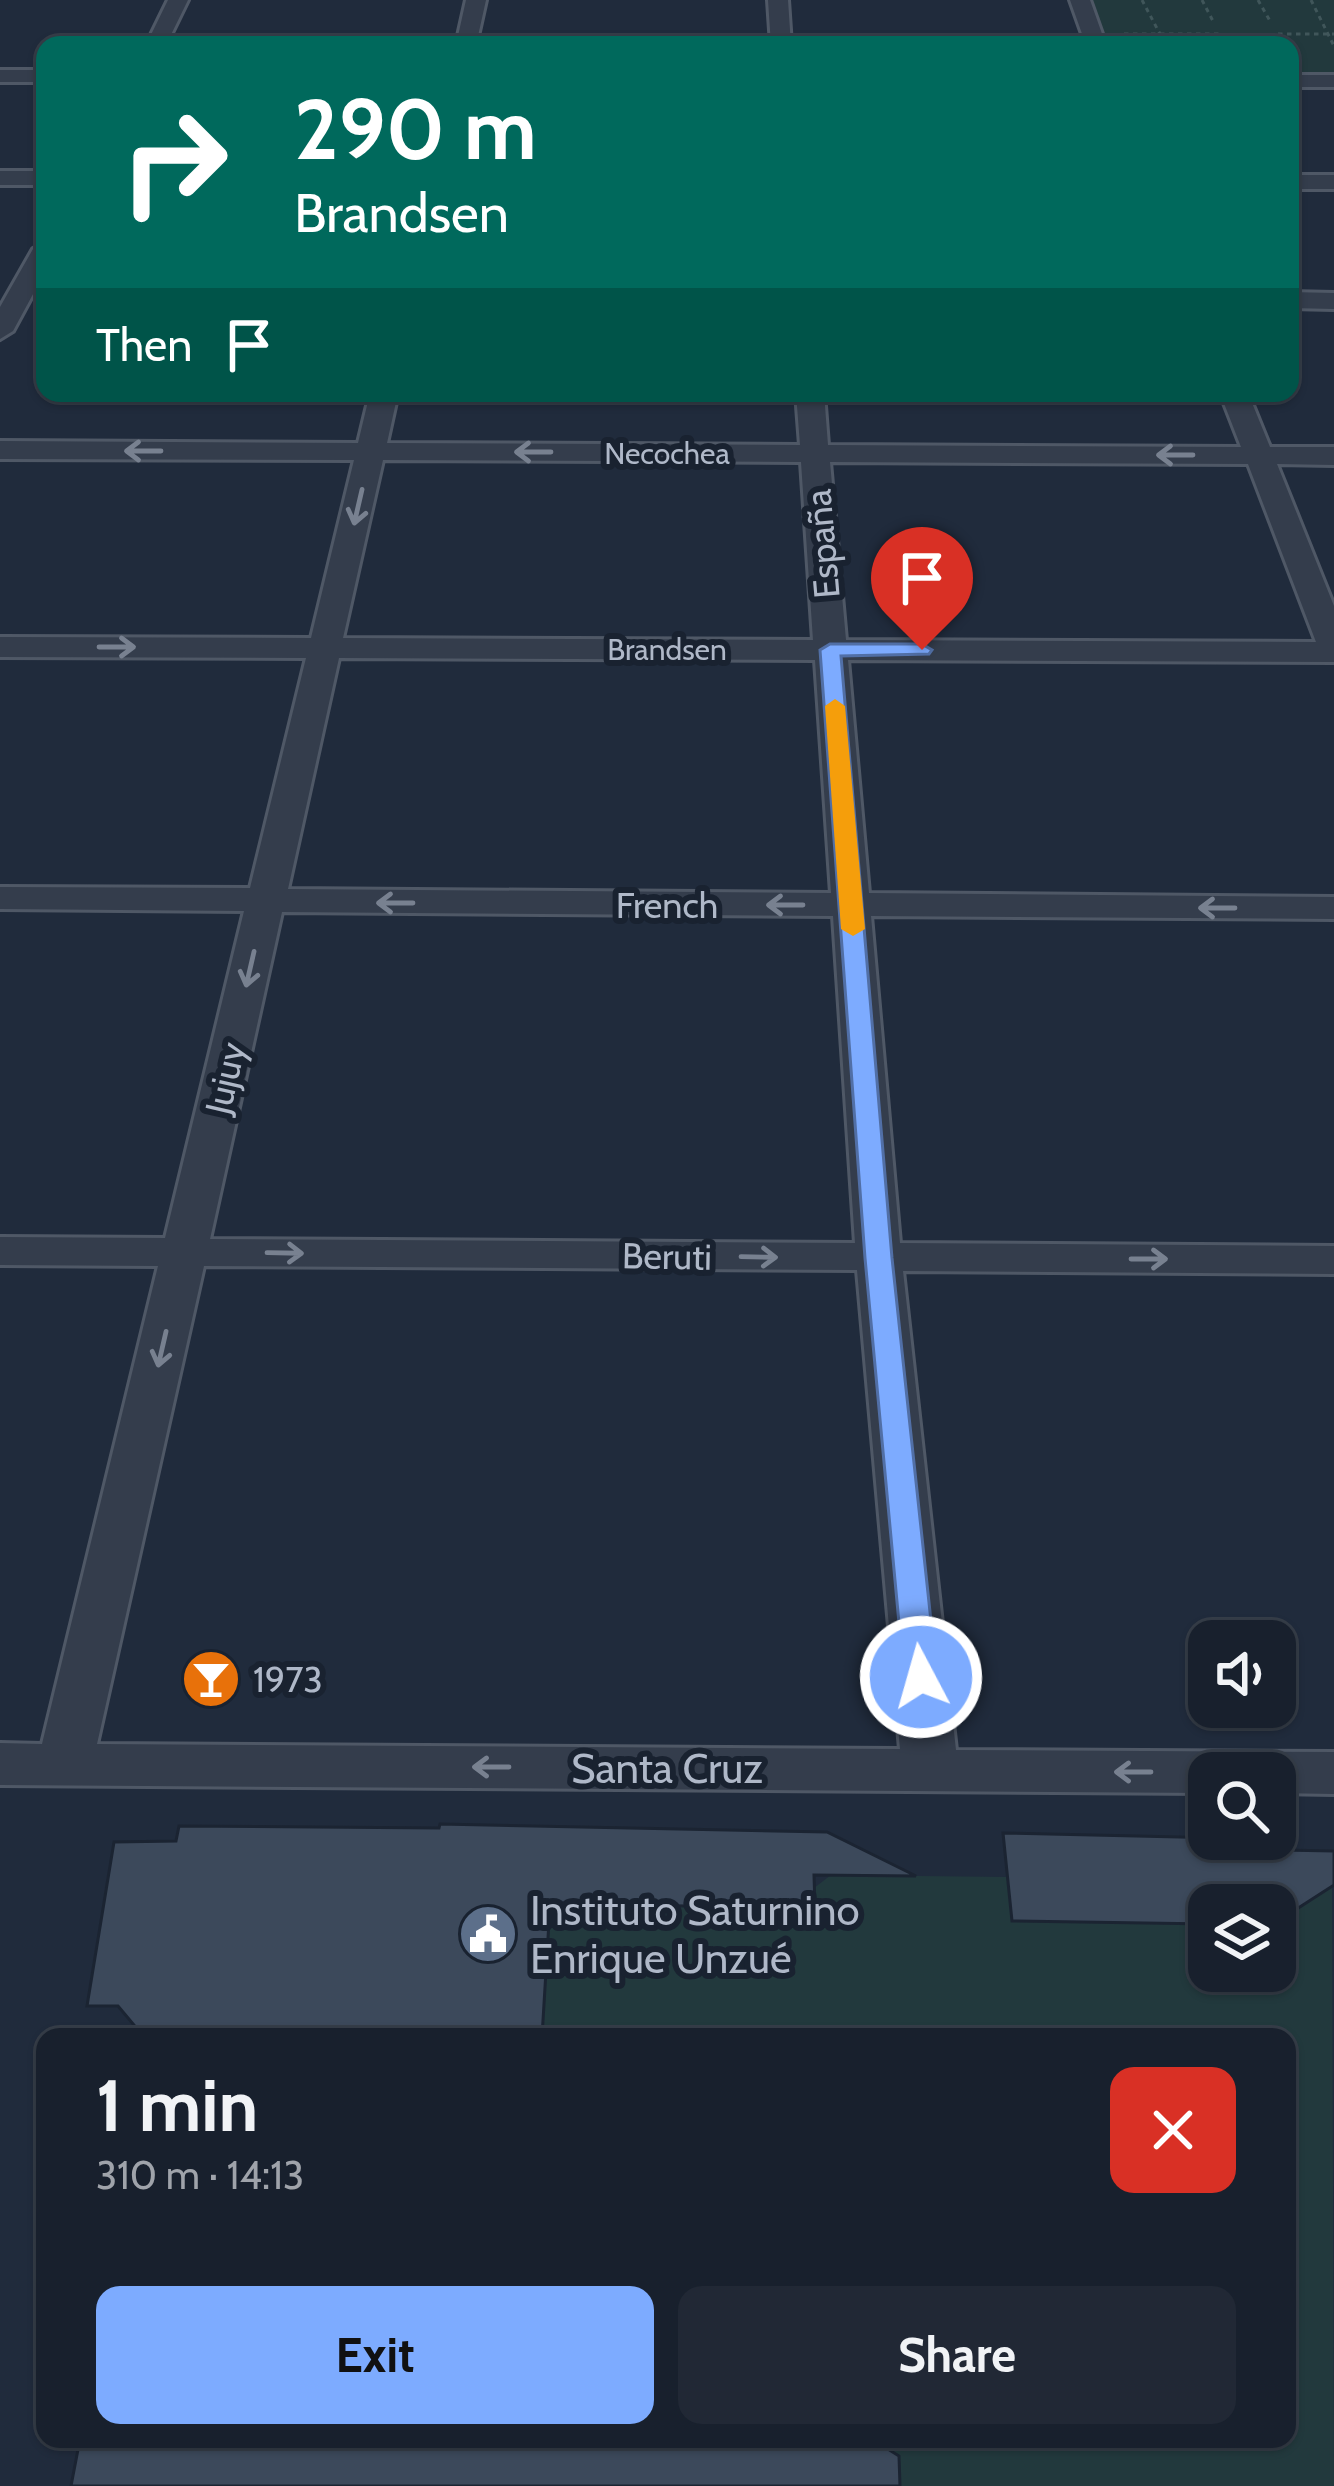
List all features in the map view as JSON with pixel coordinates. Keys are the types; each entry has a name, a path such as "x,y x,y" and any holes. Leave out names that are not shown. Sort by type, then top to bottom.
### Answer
{"street":[{"path":"160,36 178,0"},
{"path":"468,36 476,0"},
{"path":"778,0 780,36"},
{"path":"1080,0 1093,36"},
{"path":"0,76 36,76"},
{"path":"1299,80 1334,81"},
{"path":"0,178 36,178"},
{"path":"1299,182 1334,182"},
{"path":"0,332 36,267"},
{"path":"1299,300 1334,301"},
{"name":"Jujuy","path":"65,1764 382,402"},
{"name":"España","path":"811,402 879,1258 930,1770"},
{"path":"1237,402 1334,650"},
{"name":"Necochea","path":"0,450 1334,456"},
{"name":"Brandsen","path":"0,646 1334,650"},
{"name":"French","path":"0,898 1334,908"},
{"name":"Beruti","path":"0,1251 1334,1260"},
{"name":"Santa Cruz","path":"0,1764 1334,1773"}],"path":[{"path":"1142,0 1163,36"},
{"path":"1202,0 1213,21"},
{"path":"1258,0 1270,21"},
{"path":"1311,0 1333,34 1334,46"},
{"path":"1134,36 1220,34"},
{"path":"1278,34 1333,34"}],"green space":[{"path":"1080,0 1334,0 1334,81 1299,81 1299,36 1093,36"},
{"path":"831,1875 1007,1877 1011,1914 1021,1921 1188,1924 1188,1992 1296,1992 1296,1908 1332,1881 1334,2486 900,2486 899,2456 886,2448 1296,2448 1296,2028 543,2028 550,1905 814,1907 814,1888"}],"building":[{"name":"Instituto Saturnino Enrique Unzué","path":"440,1824 827,1832 916,1876 814,1875 815,1907 550,1905 543,2028 136,2028 118,2006 87,2006 114,1842 176,1841 179,1826 439,1828"},
{"path":"1003,1833 1188,1837 1188,1860 1296,1860 1296,1850 1334,1851 1334,1885 1296,1909 1296,1884 1188,1884 1188,1924 1012,1921"},
{"path":"78,2448 886,2448 899,2456 900,2486 71,2486"}],"slow traffic":[{"path":"835,706 853,929"}],"place":[{"name":"1973","path":"211,1679"},
{"name":"Instituto Saturnino Enrique Unzué","path":"488,1934"}],"route":[{"path":"921,1677 879,1258 830,650 922,650"}]}
